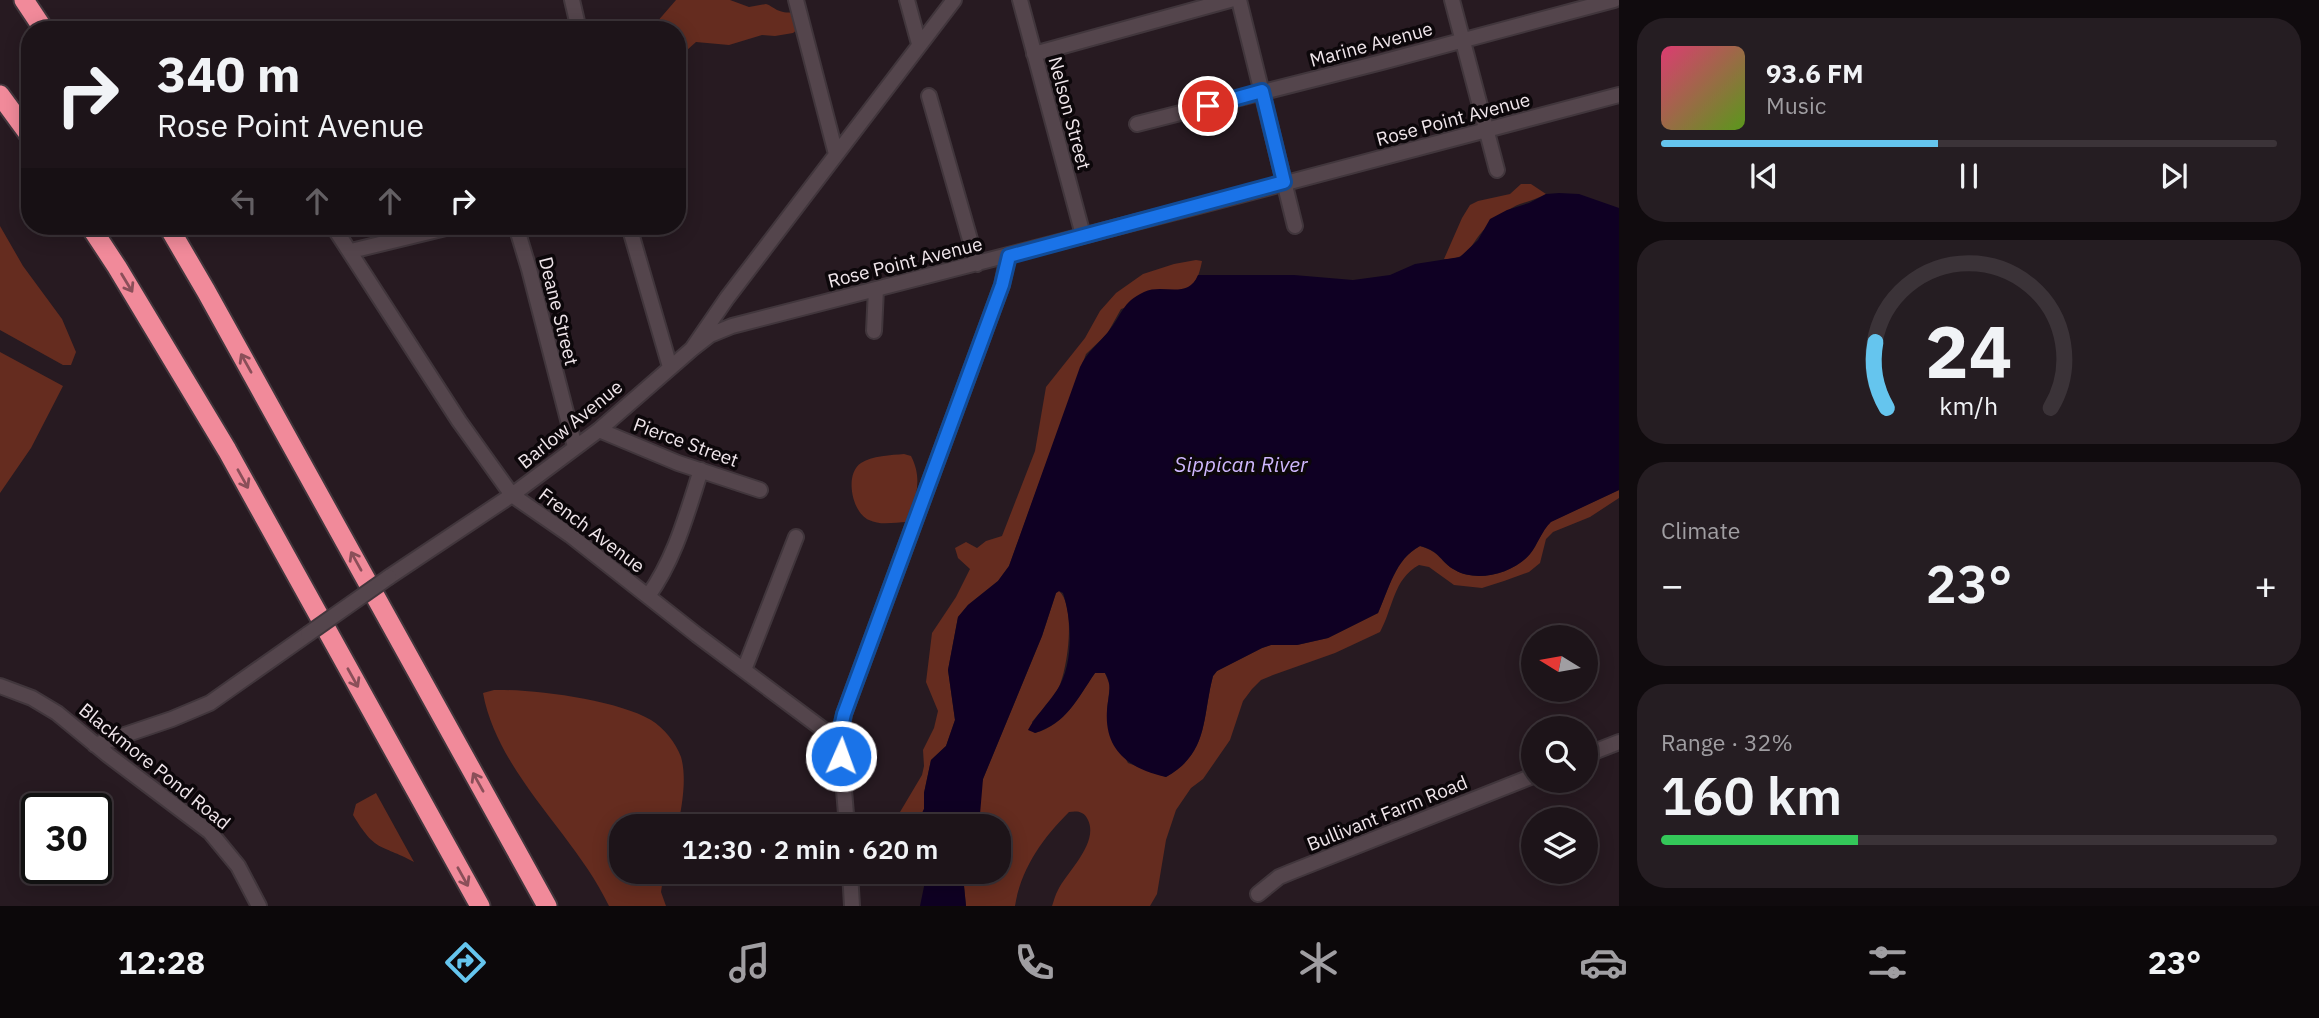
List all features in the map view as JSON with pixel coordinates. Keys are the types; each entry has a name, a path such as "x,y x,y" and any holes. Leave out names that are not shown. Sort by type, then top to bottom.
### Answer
{"highway":[{"path":"24,0 38,21"},
{"path":"0,95 21,124"},
{"path":"96,235 227,450 480,906"},
{"path":"173,235 547,906"}],"street":[{"path":"572,0 577,21"},
{"path":"796,0 836,154"},
{"path":"907,0 919,44"},
{"name":"Barlow Avenue","path":"95,745 210,703 389,577 512,495 599,430 692,349 727,298 954,0"},
{"name":"Nelson Street","path":"1020,0 1083,235"},
{"path":"1034,54 1230,0"},
{"path":"1239,0 1294,226"},
{"path":"1452,0 1497,170"},
{"name":"Marine Avenue","path":"1137,124 1614,0"},
{"name":"Rose Point Avenue","path":"692,349 710,335 732,326 1619,95"},
{"path":"929,96 977,264"},
{"name":"French Avenue","path":"340,235 459,421 512,495 570,535 840,742"},
{"path":"349,235 349,248 411,235"},
{"name":"Deane Street","path":"519,235 575,447"},
{"path":"632,235 670,367"},
{"path":"846,814 840,742 844,714 1002,285 1009,256"},
{"path":"874,331 876,289"},
{"name":"Pierce Street","path":"599,430 760,490"},
{"path":"648,596 673,552 701,470"},
{"path":"744,670 796,537"},
{"name":"Blackmore Pond Road","path":"0,686 32,698 57,713 210,832 238,866 259,906"},
{"path":"1598,750 1619,742"},
{"name":"Bullivant Farm Road","path":"1258,894 1279,877 1521,781"},
{"path":"851,884 852,906"}],"shaded area":[{"path":"676,0 730,0 749,7 766,4 782,12 791,13 798,29 793,33 762,35 729,45 696,42 686,51 686,21 658,21"},
{"path":"1521,184 1531,184 1546,194 1507,211 1482,232 1466,253 1444,259 1470,205 1510,194"},
{"path":"0,226 23,266 62,319 76,352 71,365 63,365 0,330"},
{"path":"1202,261 1197,278 1190,287 1121,309 1107,334 1086,354 1009,566 998,581 968,605 958,617 948,670 955,720 946,746 931,760 924,793 924,809 922,814 900,814 922,775 923,750 934,728 938,711 926,682 932,633 956,597 970,569 958,558 955,548 966,542 977,548 986,541 1002,536 1035,451 1046,387 1085,338 1100,311 1116,293 1143,274 1174,264"},
{"path":"0,352 63,386 31,448 0,493"},
{"path":"904,454 911,456 917,473 915,497 907,522 883,523 869,520 858,510 852,493 856,468 870,459"},
{"path":"1619,490 1619,498 1590,517 1553,532 1546,539 1540,563 1529,572 1482,588 1454,585 1429,567 1419,565 1410,571 1399,586 1380,632 1335,653 1261,680 1243,701 1230,740 1203,779 1191,788 1176,810 1166,840 1157,894 1150,906 1052,906 1058,890 1086,848 1089,838 1090,829 1086,817 1082,813 1069,812 1034,854 1022,879 1015,906 966,906 965,884 1011,884 1011,814 979,814 980,788 1059,591 1064,599 1069,623 1065,666 1059,687 1032,722 1035,733 1063,717 1095,673 1105,673 1110,685 1107,709 1109,729 1128,763 1166,777 1190,757 1197,746 1213,676 1217,671 1271,645 1297,645 1328,638 1378,613 1404,559 1420,546 1432,551 1450,567 1464,574 1495,574 1523,561 1550,522"},
{"path":"494,690 531,691 597,701 651,720 669,736 681,757 684,774 680,814 609,814 609,884 662,884 661,892 666,906 609,906 594,879 520,777 504,750 491,722 483,693"},
{"path":"376,793 414,862 373,842 353,815 356,804"}],"water":[{"name":"Sippican River","path":"1546,194 1579,194 1619,208 1619,490 1551,522 1523,561 1495,574 1464,574 1450,567 1432,551 1420,546 1404,559 1378,613 1328,638 1297,645 1271,645 1217,671 1213,676 1197,746 1180,767 1166,777 1141,769 1122,756 1115,747 1107,724 1109,687 1105,673 1095,673 1077,701 1055,723 1035,733 1028,730 1063,680 1069,655 1068,616 1063,593 1059,591 983,779 980,814 922,814 931,760 946,746 955,720 948,670 958,617 968,605 998,581 1009,566 1080,367 1131,300 1151,290 1188,287 1198,275 1294,275 1353,280 1390,275 1415,264 1460,257 1478,240 1490,219"},
{"path":"925,884 965,884 966,906 920,906"}],"route":[{"path":"841,756 844,714 881,617 905,543 964,391 1002,285 1009,256 1284,182 1262,91 1208,106"}]}
